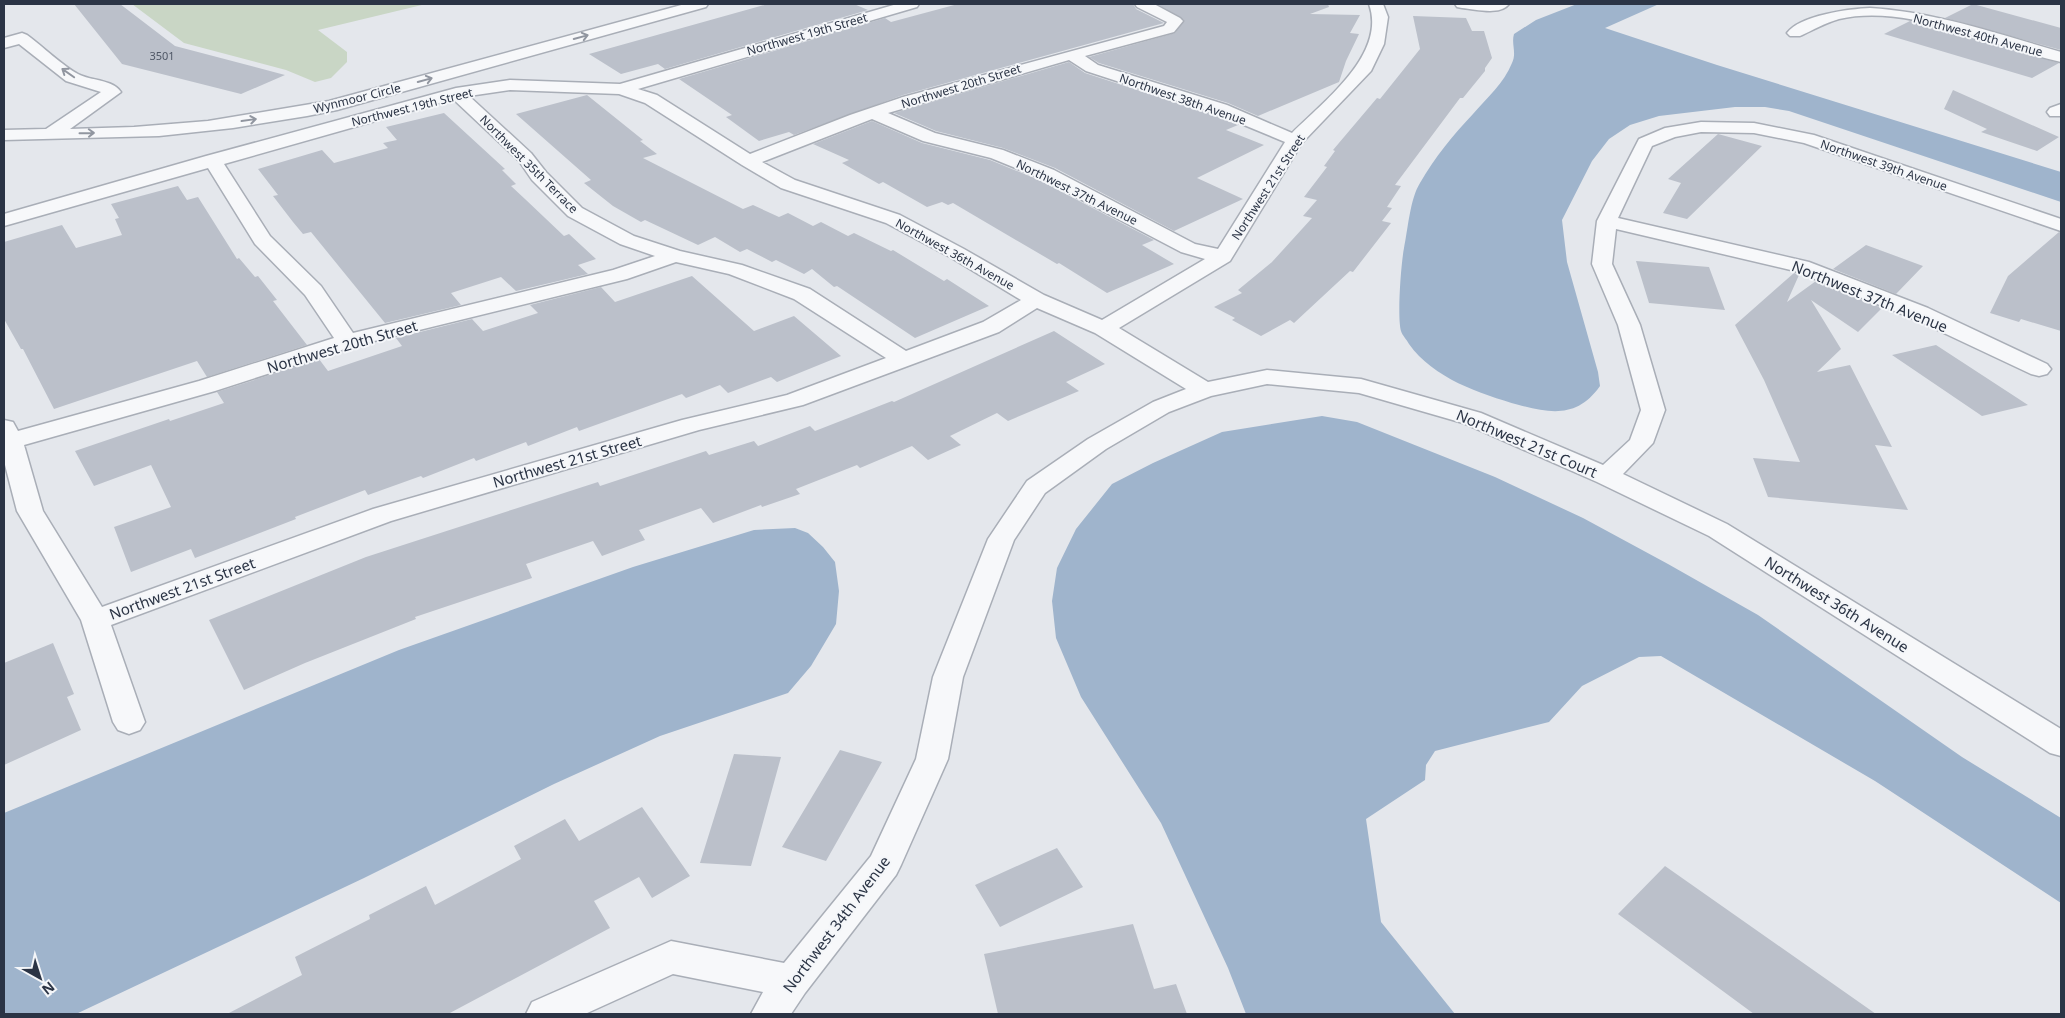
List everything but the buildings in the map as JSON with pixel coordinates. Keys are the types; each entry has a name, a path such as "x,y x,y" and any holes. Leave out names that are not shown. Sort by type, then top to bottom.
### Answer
{"street":[{"name":"Wynmoor Circle","path":"4,123 70,121 199,112 261,105 353,85 656,4"},
{"name":"Wynmoor Circle","path":"4,135 134,132 216,125 322,107 701,4"},
{"name":"Northwest 19th Street","path":"4,220 456,93 510,85 621,90 912,4"},
{"name":"Northwest 20th Street","path":"748,161 872,113 1038,62 1072,55 1169,29 1174,21 1165,14 1142,4"},
{"name":"Northwest 21st Street","path":"1103,328 1222,257 1295,140 1363,71 1376,44 1381,17 1376,4"},
{"path":"1462,4 1496,6 1502,4"},
{"name":"Northwest 40th Avenue","path":"1795,33 1826,18 1844,14 1867,12 1894,14 1950,26 2061,57"},
{"path":"4,43 22,38 72,78 101,86 113,92 24,150 11,152"},
{"name":"Northwest 38th Avenue","path":"1072,55 1092,68 1221,110 1295,140"},
{"name":"Northwest 36th Avenue","path":"621,90 651,99 748,161 788,184 893,219 957,253 1036,300 1103,328 1204,390"},
{"name":"Northwest 35th Terrace","path":"456,93 525,157 540,176 575,212 627,240 675,256 735,269 802,294 904,360"},
{"name":"Northwest 37th Avenue","path":"872,113 929,137 1005,157 1047,174 1188,248 1222,257"},
{"name":"Northwest 21st Court","path":"1204,390 1267,377 1361,386 1472,418 1606,476 1641,443 1653,410 1629,325 1602,264 1607,221 1645,142 1671,132 1702,127"},
{"name":"Northwest 39th Avenue","path":"1702,127 1754,128 1808,139 2061,225"},
{"path":"212,160 262,240 312,291 347,341"},
{"name":"Northwest 37th Avenue","path":"1607,221 1802,266 1920,313 2039,369"},
{"name":"Northwest 20th Street","path":"7,434 207,386 347,341 620,275 675,256"},
{"name":"Northwest 21st Street","path":"95,620 382,514 691,425 795,400 991,327 1036,300"},
{"name":"Northwest 34th Avenue","path":"770,1014 792,981 884,865 932,759 948,677 1001,538 1036,487 1105,439 1161,407 1204,390"},
{"path":"7,434 30,511 95,620 128,722"},
{"name":"Northwest 36th Avenue","path":"1606,476 1718,530 2061,744"},
{"path":"545,1014 671,957 792,981"}],"green space":[{"path":"132,4 426,4 318,30 347,52 347,62 331,78 315,82 286,70 184,43"}],"water":[{"path":"1577,4 1659,4 1605,28 1717,65 2061,172 2061,202 1789,111 1765,107 1735,107 1659,116 1630,125 1609,139 1592,161 1562,220 1567,262 1598,372 1600,386 1592,396 1574,408 1554,411 1519,405 1473,390 1431,366 1419,356 1401,331 1399,314 1401,278 1412,206 1420,183 1438,155 1495,90 1509,70 1514,52 1514,34 1536,20"},
{"path":"1322,416 1357,422 1495,477 1583,518 1758,615 1962,757 2061,818 2061,903 1875,781 1661,656 1639,657 1582,686 1549,722 1435,751 1426,765 1425,780 1366,819 1381,922 1455,1014 1246,1014 1228,968 1161,823 1081,697 1056,638 1052,601 1057,568 1076,529 1112,484 1222,432"},
{"path":"795,528 808,533 835,562 839,591 836,624 811,666 788,693 660,736 554,784 364,878 76,1014 4,1014 4,813 399,650 633,567 754,530"}]}
